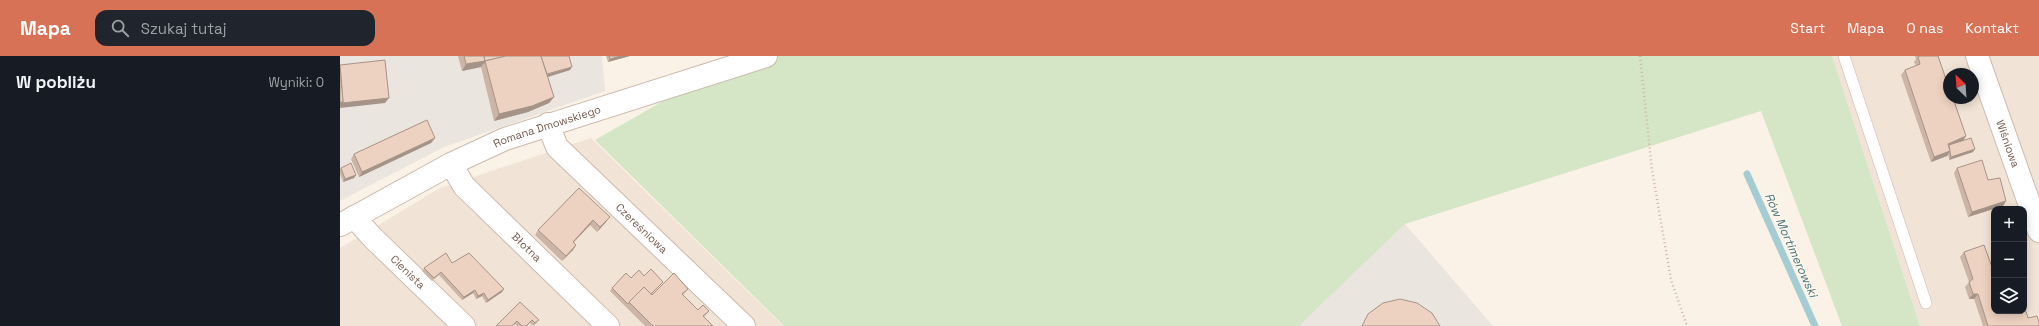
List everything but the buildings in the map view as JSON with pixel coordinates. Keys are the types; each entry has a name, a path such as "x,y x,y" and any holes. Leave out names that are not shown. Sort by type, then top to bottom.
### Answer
{"street":[{"name":"Romana Dmowskiego","path":"347,221 451,164 506,139 548,124 766,56"},
{"name":"Wiśniowa","path":"1977,56 2039,231"},
{"name":"Czereśniowa","path":"548,124 557,147 744,326"},
{"name":"Błotna","path":"451,164 464,186 608,326"},
{"name":"Cienista","path":"347,221 372,237 464,326"}],"lane":[{"path":"1844,56 1926,303"}],"path":[{"path":"1640,56 1655,186 1671,280 1687,326"}],"shaded area":[{"path":"340,56 602,56 605,91 444,147 340,201"},
{"path":"1832,56 2039,56 2039,326 1920,326"},
{"path":"591,138 783,326 340,326 340,248 440,188"},
{"path":"1405,224 1493,326 1299,326"}],"green space":[{"path":"742,56 1832,56 1920,326 1842,326 1761,111 1405,224 1299,326 784,326 595,140"}],"waterway":[{"name":"Rów Mortimerowski","path":"1747,174 1815,326"}]}
